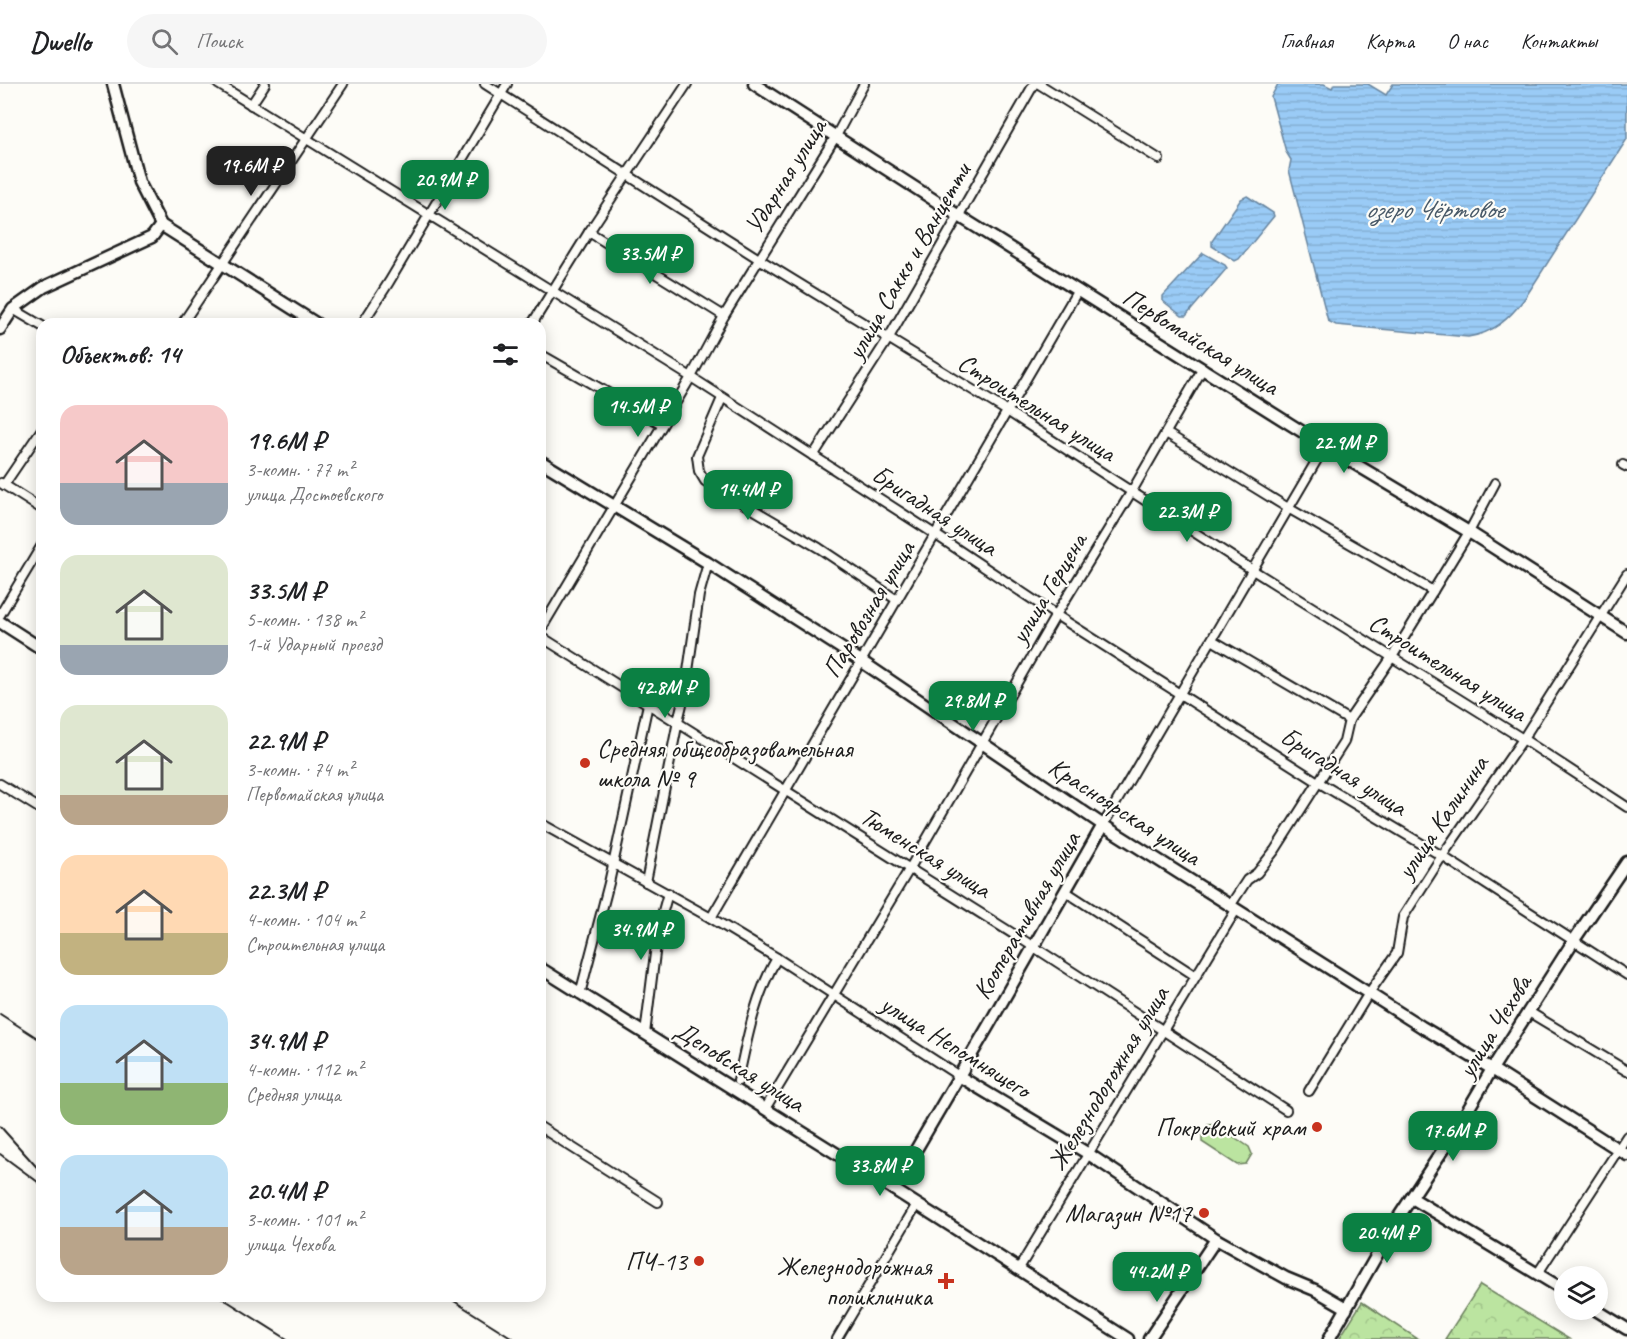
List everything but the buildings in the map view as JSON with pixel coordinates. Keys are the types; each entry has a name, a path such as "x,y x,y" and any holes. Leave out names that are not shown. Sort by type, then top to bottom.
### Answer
{"main road":[{"path":"112,84 139,182 161,225 307,318"},
{"name":"Первомайская улица","path":"754,84 959,216 1325,446 1469,532 1627,633"},
{"path":"0,329 13,309 44,287 152,237 161,225"},
{"name":"Красноярская улица","path":"546,465 861,660 1103,825 1623,1152"},
{"path":"0,622 36,645"},
{"name":"Кооперативная улица","path":"893,1189 1103,825"},
{"name":"улица Чехова","path":"1329,1339 1393,1225 1456,1130 1574,939 1627,862"},
{"name":"Деповская улица","path":"546,972 1128,1339"},
{"name":"улица Непомнящего","path":"959,1076 1087,1153 1216,1239 1286,1278 1315,1290 1346,1310"},
{"path":"1412,1198 1554,1283"},
{"path":"1149,1339 1216,1239"},
{"path":"1608,1317 1627,1329"}],"street":[{"name":"Бригадная улица","path":"218,84 690,377 936,534 1056,615 1318,782 1574,939 1627,975"},
{"path":"251,105 265,84"},
{"path":"186,318 343,84"},
{"name":"Строительная улица","path":"485,84 759,259 1007,411 1251,569 1523,739 1627,807"},
{"path":"366,318 507,84"},
{"path":"536,318 589,232 687,84"},
{"name":"Ударная улица","path":"546,621 724,316 836,136 864,84"},
{"name":"улица Сакко и Ванцетти","path":"813,456 888,339 1034,84"},
{"path":"1039,84 1158,159"},
{"path":"589,232 724,316"},
{"name":"Паровозная улица","path":"711,918 1078,290"},
{"path":"13,309 36,322"},
{"path":"546,357 662,424"},
{"name":"улица Герцена","path":"765,1109 910,868 1056,615 1203,368"},
{"path":"723,398 697,456 699,471 705,481 819,548 897,600"},
{"path":"1166,433 1288,508 1433,591"},
{"path":"36,437 2,483 36,505"},
{"name":"Кооперативная улица","path":"1103,825 1325,446"},
{"name":"Железнодорожная улица","path":"1018,1270 1162,1030 1247,880 1257,873 1275,850 1344,742 1349,720 1433,591 1469,532 1495,483"},
{"path":"0,615 36,555"},
{"path":"646,882 685,692 699,595 708,563"},
{"name":"улица Калинина","path":"1309,1091 1369,993 1397,953 1403,917 1523,739 1627,574"},
{"name":"Тюменская улица","path":"546,640 910,868 1286,1110"},
{"path":"1212,640 1349,720"},
{"path":"580,994 596,937 648,704"},
{"path":"0,784 36,806"},
{"name":"улица Непомнящего","path":"546,827 711,918 959,1076"},
{"path":"1065,891 1194,975"},
{"path":"645,1034 658,929 668,893"},
{"path":"738,1081 750,1024 768,973 777,958"},
{"path":"1529,1012 1627,1071"},
{"path":"546,1131 658,1202"},
{"path":"1538,1273 1623,1152 1627,1136"},
{"path":"837,1339 917,1204"}],"green space":[{"path":"1215,1124 1249,1147 1252,1154 1246,1164 1237,1165 1202,1142 1202,1133 1208,1125"},
{"path":"1480,1285 1569,1339 1445,1339"},
{"path":"1362,1302 1418,1339 1339,1339"}],"water":[{"name":"озеро Чёртовое","path":"1278,84 1324,84 1332,88 1334,84 1368,84 1386,95 1393,84 1627,84 1627,139 1525,298 1500,324 1486,332 1468,337 1336,325 1328,321 1289,170 1291,160 1286,152 1271,97"},
{"path":"1247,196 1273,213 1274,216 1235,261 1212,246 1212,241 1241,199"},
{"path":"1203,253 1227,268 1186,316 1182,316 1163,301 1163,296"}],"railway":[{"path":"0,1014 36,1037"},
{"path":"0,1126 36,1166"},
{"path":"0,1154 36,1181"},
{"path":"228,1302 287,1339"},
{"path":"455,1302 514,1339"}],"place":[{"name":"Средняя общеобразовательная школа № 9","path":"585,763"},
{"name":"Покровский храм","path":"1317,1127"},
{"name":"Магазин №17","path":"1204,1213"},
{"name":"ПЧ-13","path":"699,1261"},
{"name":"Железнодорожная поликлиника","path":"946,1281"}]}
